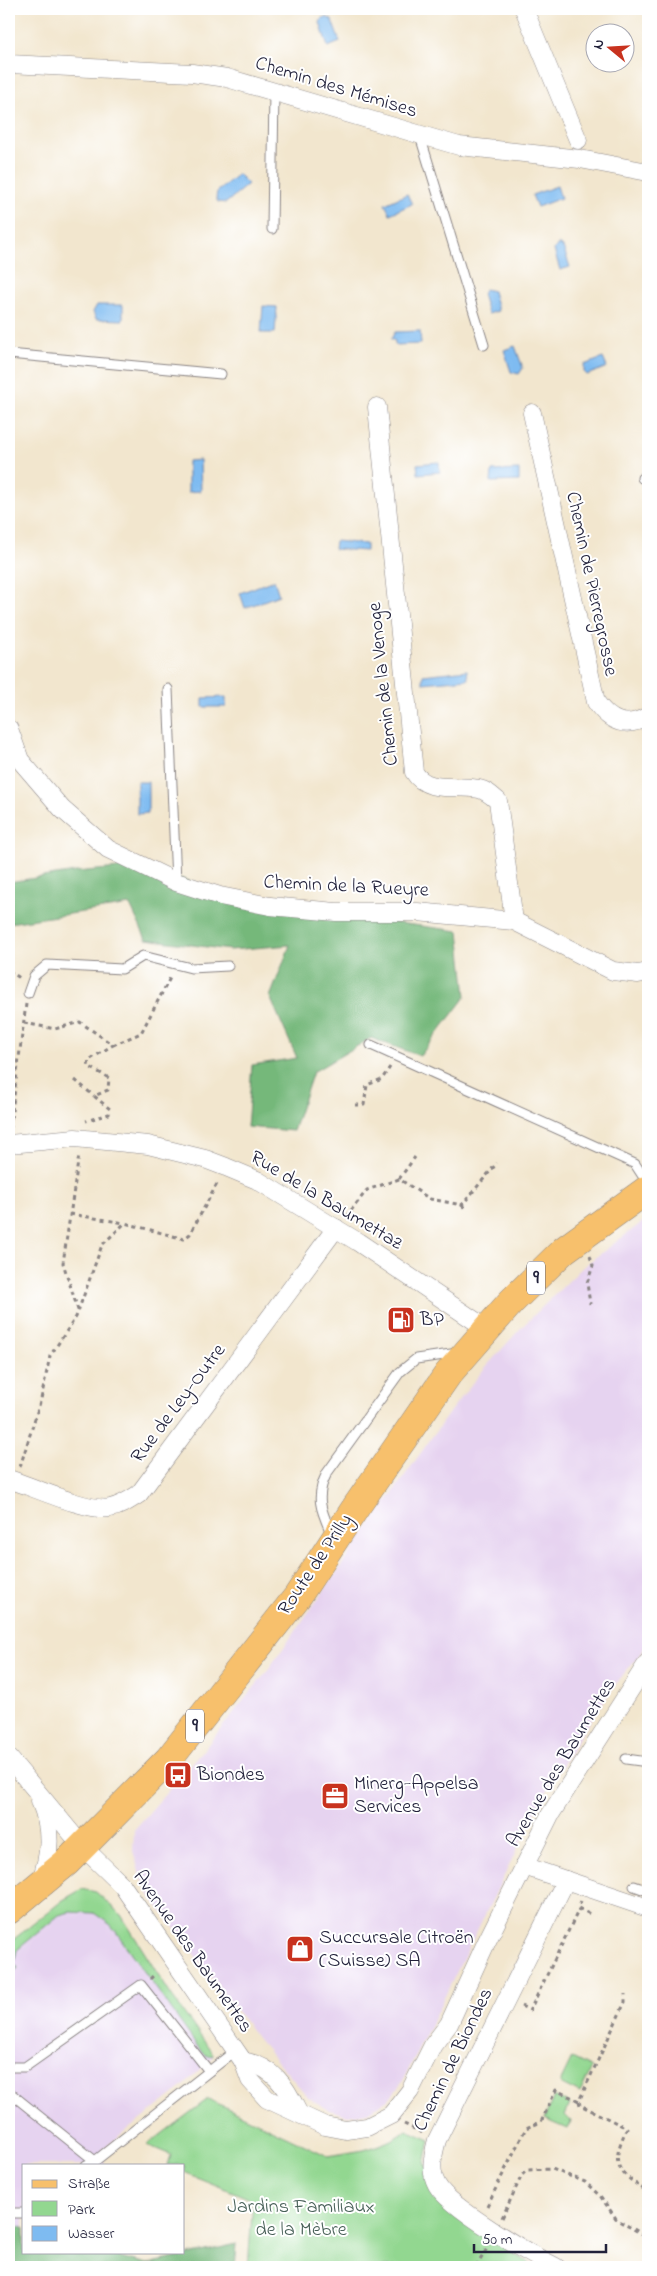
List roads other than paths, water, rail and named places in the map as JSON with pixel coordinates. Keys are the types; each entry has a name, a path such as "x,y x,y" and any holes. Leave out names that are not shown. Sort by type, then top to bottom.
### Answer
{"main road":[{"name":"Route de Prilly","path":"9,1910 83,1847 169,1759 297,1597 448,1374 512,1302 564,1250 648,1189"}],"street":[{"path":"524,9 578,140"},
{"name":"Chemin des Mémises","path":"9,64 192,73 227,78 459,146 580,159 648,172"},
{"name":"Chemin de la Venoge","path":"377,407 414,772 418,780 426,785 480,789 498,801 514,921"},
{"name":"Chemin de Pierregrosse","path":"532,413 596,702 604,713 615,722 638,722 648,716"},
{"name":"Chemin de la Rueyre","path":"9,730 20,760 62,810 108,849 176,882 220,896 270,906 336,912 417,912 514,921 613,971 638,974 648,972"},
{"name":"Rue de la Baumettaz","path":"9,1137 81,1139 148,1145 205,1159 226,1167 257,1180 336,1228 487,1330"},
{"name":"Rue de Ley-Outre","path":"12,1480 95,1508 110,1508 124,1504 138,1494 336,1228"},
{"name":"Avenue des Baumettes","path":"9,1758 83,1847 122,1885 239,2056 250,2080 257,2090 274,2102 325,2126 346,2130 367,2127 391,2116 410,2091 433,2044 449,2024 550,1815 648,1662"},
{"path":"34,1787 46,1816 50,1847 39,1885"},
{"path":"524,1866 648,1908"},
{"name":"Chemin de Biondes","path":"556,2267 496,2232 443,2193 433,2174 432,2156 437,2140 566,1880"}],"lane":[{"path":"272,229 274,91"},
{"path":"420,136 484,345"},
{"path":"9,354 221,374"},
{"path":"168,689 176,882"},
{"path":"28,993 34,976 47,965 122,968 143,956 191,968 228,966"},
{"path":"371,1044 635,1164 648,1184"},
{"path":"334,1540 320,1505 321,1486 327,1473 400,1372 416,1358 468,1352"},
{"path":"626,1759 648,1762"},
{"path":"634,1886 648,1891"},
{"path":"9,2066 25,2067 141,1984 209,2072"},
{"path":"9,2092 90,2163 209,2072 239,2056"},
{"path":"9,2213 22,2213"}],"water":[{"path":"322,18 331,18 340,42 328,47 320,23"},
{"path":"238,174 248,184 226,203 218,202 216,198 217,192"},
{"path":"557,186 561,198 537,207 532,195"},
{"path":"407,194 412,204 390,214 385,204"},
{"path":"558,244 563,247 570,267 560,270 554,250"},
{"path":"485,289 493,291 498,311 488,314 482,294"},
{"path":"97,305 123,305 123,320 96,319 93,312"},
{"path":"263,306 277,307 275,333 261,333"},
{"path":"420,331 421,344 395,345 395,341 391,339 395,332"},
{"path":"515,346 523,368 519,374 511,372 504,350"},
{"path":"603,358 607,367 587,375 584,372 584,365"},
{"path":"200,460 201,491 188,492 188,461"},
{"path":"439,462 440,472 418,474 417,464"},
{"path":"519,470 519,481 491,482 492,471"},
{"path":"335,541 366,544 366,551 334,549"},
{"path":"274,580 279,595 245,608 240,593"},
{"path":"467,670 468,679 423,683 423,675"},
{"path":"226,697 226,707 203,707 203,698"},
{"path":"137,782 148,782 148,813 137,814"}],"place":[{"name":"BP","path":"401,1320"},
{"name":"Biondes","path":"178,1775"},
{"name":"Minerg-Appelsa Services","path":"335,1796"},
{"name":"Succursale Citroën (Suisse) SA","path":"300,1949"}],"park label":[{"name":"Jardins Familiaux de la Mèbre","path":"301,2218"}]}
